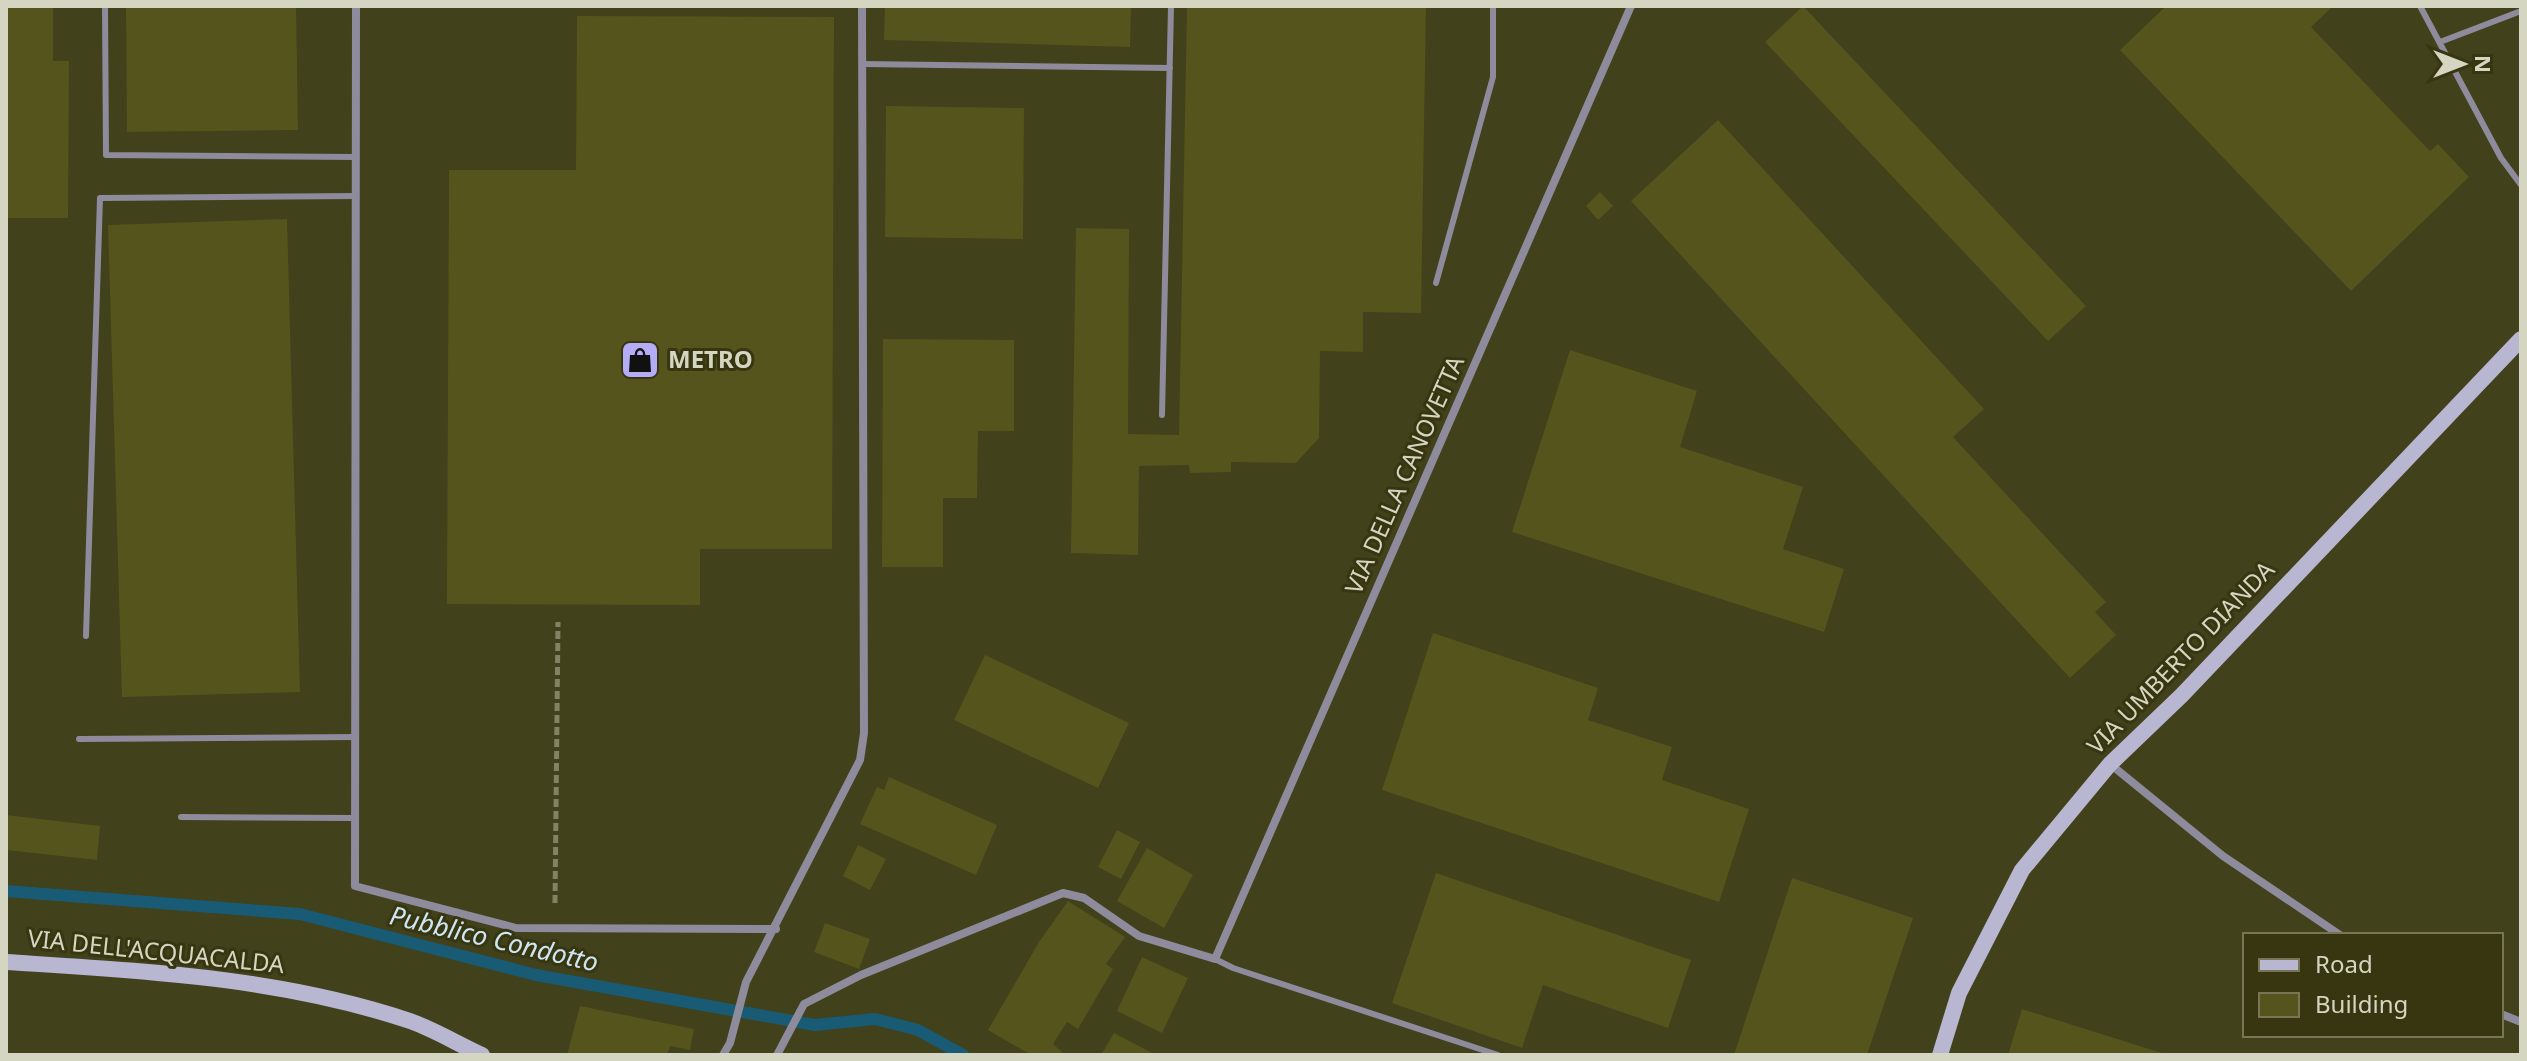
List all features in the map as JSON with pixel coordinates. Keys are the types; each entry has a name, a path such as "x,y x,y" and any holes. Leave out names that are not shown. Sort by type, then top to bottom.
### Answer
{"street":[{"path":"356,6 355,886 516,928 776,929"},
{"path":"723,1055 730,1043 746,982 776,929 860,760 864,733 862,6"},
{"name":"VIA DELLA CANOVETTA","path":"1215,959 1631,6"},
{"name":"VIA UMBERTO DIANDA","path":"1940,1055 1959,993 2022,870 2110,764 2182,695 2521,339"},
{"path":"2110,764 2223,856 2337,933"},
{"path":"777,1055 804,1004 861,975 1063,893 1084,898 1139,936 1215,959"},
{"name":"VIA DELL'ACQUACALDA","path":"6,962 173,973 279,986 411,1022 482,1055"}],"lane":[{"path":"105,6 106,155 356,157"},
{"path":"1162,415 1171,6"},
{"path":"1436,283 1493,77 1493,6"},
{"path":"2420,6 2501,158 2521,185"},
{"path":"2440,42 2521,11"},
{"path":"862,64 1170,68"},
{"path":"86,636 100,198 356,196"},
{"path":"79,739 355,737"},
{"path":"181,817 355,818"},
{"path":"1215,959 1233,968 1498,1055"}],"path":[{"path":"555,928 558,622"}],"building":[{"path":"6,6 53,6 53,61 69,61 68,218 6,218"},
{"path":"126,6 296,6 298,130 127,132"},
{"path":"885,6 1131,6 1130,47 884,40"},
{"path":"1187,6 1426,6 1421,313 1363,312 1363,352 1320,351 1319,438 1296,463 1231,462 1231,472 1190,473 1189,465 1139,466 1138,555 1071,553 1076,228 1129,229 1128,434 1179,435"},
{"path":"1803,6 2086,306 2048,341 1765,42"},
{"path":"2166,6 2333,6 2311,27 2430,151 2438,144 2469,177 2351,291 2120,50"},
{"name":"METRO","path":"577,16 834,17 832,549 700,549 700,605 447,604 449,170 576,170"},
{"path":"886,106 1024,108 1023,239 885,237"},
{"path":"1718,120 1984,409 1953,437 2106,602 2095,612 2116,635 2070,678 1631,201"},
{"path":"1600,192 1613,206 1598,220 1586,206"},
{"path":"287,219 300,692 122,697 108,225"},
{"path":"883,339 1014,340 1014,431 978,431 977,498 943,498 943,567 882,567"},
{"path":"1570,350 1697,391 1680,447 1803,487 1783,549 1844,569 1824,632 1512,532"},
{"path":"1433,633 1598,688 1588,720 1672,747 1662,780 1749,809 1719,902 1382,790"},
{"path":"985,655 1129,723 1098,788 954,720"},
{"path":"889,777 997,825 976,875 860,824 877,787 884,790"},
{"path":"6,815 100,826 97,860 6,850"},
{"path":"1117,830 1140,842 1121,879 1098,867"},
{"path":"858,845 886,859 870,890 843,876"},
{"path":"1147,848 1193,875 1164,928 1117,901"},
{"path":"1436,873 1691,960 1668,1028 1543,985 1522,1048 1392,1003"},
{"path":"1792,878 1913,918 1867,1055 1734,1055"},
{"path":"1068,901 1125,937 1106,964 1113,969 1078,1029 1067,1022 1053,1044 1062,1052 1059,1055 1031,1055 988,1030 1039,942"},
{"path":"825,923 870,939 859,969 814,952"},
{"path":"1142,957 1188,978 1162,1033 1117,1011"},
{"path":"580,1006 694,1029 690,1050 670,1046 667,1055 567,1055"},
{"path":"2022,1009 2165,1054 2008,1055"},
{"path":"1114,1033 1156,1055 1101,1055"}],"waterway":[{"name":"Pubblico Condotto","path":"6,891 300,914 536,975 815,1025 875,1019 918,1030 963,1055"}],"place":[{"name":"METRO","path":"640,360"}]}
